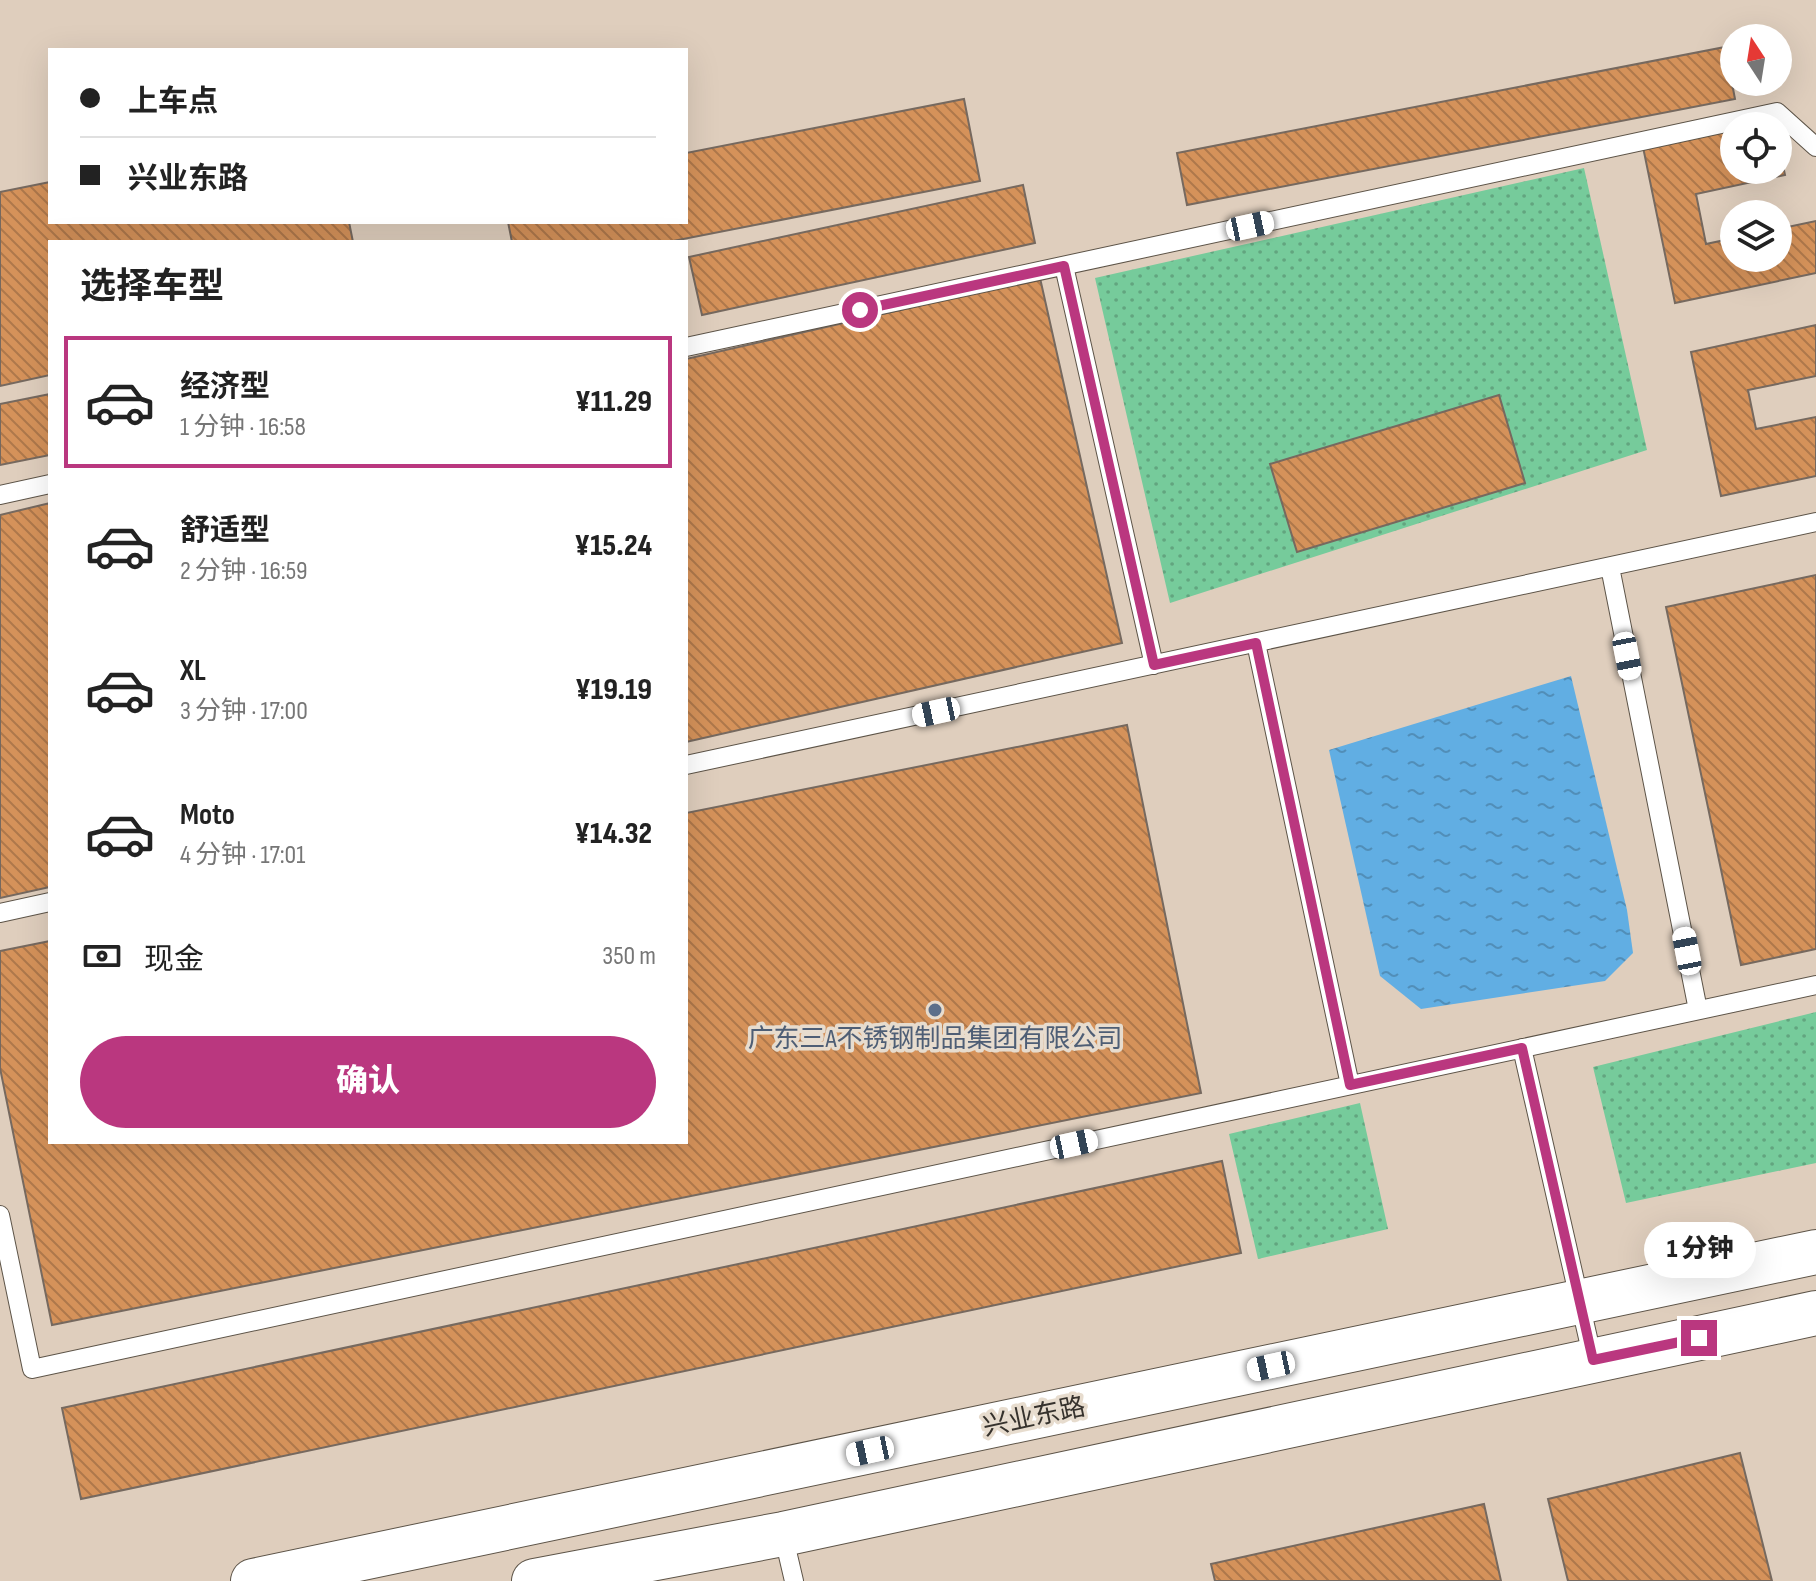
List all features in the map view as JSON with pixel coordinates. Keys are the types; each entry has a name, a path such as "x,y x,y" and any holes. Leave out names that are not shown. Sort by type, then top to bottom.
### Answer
{"street":[{"name":"兴业东路","path":"253,1581 1816,1252"},
{"path":"534,1581 783,1534 1816,1313"}],"lane":[{"path":"688,347 1777,112 1816,147"},
{"path":"1064,266 1154,665"},
{"path":"0,495 48,484"},
{"path":"688,765 1816,522"},
{"path":"1610,567 1698,1010"},
{"path":"1256,643 1350,1085"},
{"path":"0,913 48,902"},
{"path":"0,1215 32,1369 1816,985"},
{"path":"1522,1048 1593,1360"},
{"path":"783,1534 794,1581"}],"shaded area":[{"path":"0,0 1816,0 1816,1581 0,1581"}],"green space":[{"path":"1584,168 1647,450 1170,603 1095,278"},
{"path":"1816,1012 1816,1163 1626,1203 1593,1067"},
{"path":"1360,1103 1388,1229 1258,1259 1229,1134"}],"water":[{"path":"1571,676 1627,910 1633,953 1605,981 1421,1009 1380,976 1329,750"}],"building":[{"path":"1720,48 1720,96 1734,96 1735,99 1187,205 1177,153"},
{"path":"964,99 980,181 678,240 512,240 508,224 688,224 688,153"},
{"path":"1720,131 1720,184 1743,184 1696,194 1706,244 1720,241 1720,272 1792,272 1792,226 1816,221 1816,273 1675,303 1643,147"},
{"path":"48,182 48,224 349,224 353,240 48,240 48,375 0,386 0,192"},
{"path":"1023,185 1035,243 702,315 689,257"},
{"path":"1040,278 1122,643 688,742 688,359"},
{"path":"1816,325 1816,376 1748,390 1756,429 1816,417 1816,476 1721,496 1691,352"},
{"path":"48,394 48,455 0,465 0,404"},
{"path":"1499,395 1525,483 1297,552 1270,464"},
{"path":"48,503 48,887 0,898 0,515"},
{"path":"1816,575 1816,949 1741,965 1666,607"},
{"name":"广东三A不锈钢制品集团有限公司","path":"1127,725 1201,1093 52,1325 0,1068 0,951 48,941 48,1144 688,1144 688,813"},
{"path":"1222,1161 1241,1253 81,1499 62,1408"},
{"path":"1740,1453 1772,1581 1568,1581 1548,1499"},
{"path":"1484,1504 1501,1581 1215,1581 1211,1564"}],"place":[{"name":"广东三A不锈钢制品集团有限公司","path":"935,1010"}],"route":[{"path":"860,310 1064,266 1154,665 1256,643 1350,1085 1522,1048 1593,1360 1699,1338"}]}
